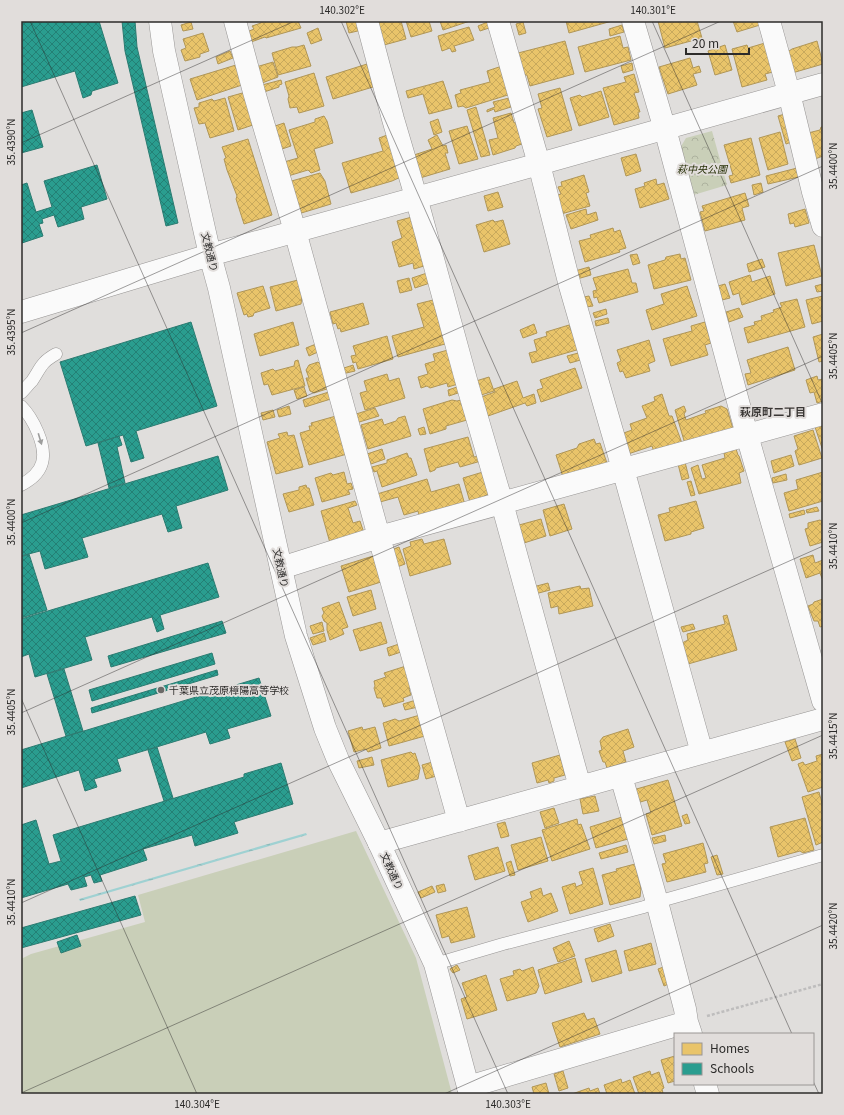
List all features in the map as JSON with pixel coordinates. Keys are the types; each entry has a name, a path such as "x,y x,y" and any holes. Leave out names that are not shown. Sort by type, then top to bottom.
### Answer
{"street":[{"name":"文教通り","path":"160,21 164,51 210,255 221,295 296,636 325,728 338,760 379,843 435,964 469,1091"},
{"path":"235,21 459,821"},
{"path":"367,21 393,119 502,503 580,787"},
{"path":"498,21 570,286 623,469 702,753"},
{"path":"634,21 747,435 823,701"},
{"path":"769,21 823,226"},
{"path":"21,312 210,255 823,84"},
{"path":"281,568 379,537 823,414"},
{"path":"379,843 823,719"},
{"path":"469,1091 689,1028 657,902 621,776"}],"lane":[{"path":"21,393 33,379 39,367 56,354"},
{"path":"21,406 31,418 35,426 42,445 43,455 42,463 37,474 21,485"},
{"path":"435,964 502,944 644,907 823,855"}],"path":[{"path":"689,1028 823,984"}],"green space":[{"name":"萩中央公園","path":"712,131 727,185 690,196 677,153 686,138"},
{"path":"356,831 416,958 452,1094 21,1094 21,959 31,954 145,922 138,895"}],"water":[{"path":"306,833 307,835 80,901 79,899"}],"building: Homes":[{"path":"261,21 298,21 301,28 251,42 247,32 254,29 252,26 261,23"},
{"path":"346,21 359,21 362,30 349,33"},
{"path":"385,21 401,21 406,39 384,45 377,23"},
{"path":"406,21 429,21 432,31 411,37"},
{"path":"440,21 470,21 443,30"},
{"path":"490,21 492,27 480,31 478,26"},
{"path":"566,21 612,21 569,33"},
{"path":"658,21 697,21 702,38 665,48"},
{"path":"733,21 758,21 760,25 737,32"},
{"path":"191,22 193,29 183,31 181,25"},
{"path":"523,22 526,33 519,35 516,24"},
{"path":"622,25 624,32 610,36 609,29"},
{"path":"469,27 474,40 454,46 456,51 452,52 450,48 442,51 438,36"},
{"path":"318,28 322,40 311,44 307,33"},
{"path":"203,33 209,51 200,54 200,57 185,61 181,50 186,48 183,39"},
{"path":"620,36 623,48 628,47 631,60 585,72 578,47"},
{"path":"565,41 574,74 530,86 527,75 524,75 518,53"},
{"path":"817,41 823,64 792,73 786,53 792,49"},
{"path":"765,43 773,72 765,74 767,80 742,87 732,49 747,45 748,48"},
{"path":"304,45 311,66 278,75 272,53"},
{"path":"725,45 732,70 715,75 708,51"},
{"path":"230,51 233,58 218,64 216,57"},
{"path":"690,58 693,68 699,66 701,72 693,74 697,85 668,94 659,67"},
{"path":"273,62 278,77 262,83 256,67"},
{"path":"632,63 633,70 623,73 621,66"},
{"path":"367,64 373,87 333,99 326,77"},
{"path":"236,65 242,85 197,100 190,79"},
{"path":"502,66 511,94 466,108 463,106 458,107 455,95 461,93 460,90 490,82 487,71"},
{"path":"314,73 324,106 299,113 297,107 290,108 288,99 289,96 285,82"},
{"path":"634,74 639,92 634,93 640,112 638,112 639,118 614,125 603,88 626,82 624,77"},
{"path":"281,80 282,84 279,85 279,87 264,92 262,85"},
{"path":"443,81 452,108 429,114 423,94 408,98 406,91"},
{"path":"560,88 572,130 547,137 538,109 542,108 538,94"},
{"path":"601,91 609,117 579,126 570,98 580,95 582,97"},
{"path":"246,92 256,124 238,130 228,97"},
{"path":"225,98 234,131 210,138 205,123 199,124 194,108 199,107 199,103 212,99 214,101"},
{"path":"509,98 511,107 495,112 494,109 487,112 487,110 495,107 493,102"},
{"path":"476,107 490,155 481,157 467,110"},
{"path":"511,113 514,123 516,122 522,144 516,146 515,148 493,155 489,140 498,138 493,118"},
{"path":"785,114 794,141 786,144 778,116"},
{"path":"324,116 327,121 333,143 314,149 320,170 311,173 308,170 288,176 284,162 298,158 289,130 315,122 315,119"},
{"path":"438,119 442,132 434,135 430,122"},
{"path":"284,123 291,146 279,150 272,127"},
{"path":"467,126 478,159 459,164 449,131"},
{"path":"821,127 823,127 823,156 815,159 808,133 820,130"},
{"path":"780,132 788,164 768,170 759,138"},
{"path":"390,134 403,176 392,181 351,193 342,163 383,151 379,138"},
{"path":"437,135 443,146 446,145 448,153 445,153 450,169 420,178 414,155 432,149 428,140"},
{"path":"751,138 760,175 731,183 729,176 733,175 724,145"},
{"path":"248,139 272,215 244,224 236,199 237,196 227,170 224,159 226,158 222,147"},
{"path":"636,154 641,171 626,176 621,158"},
{"path":"801,167 803,176 768,184 766,176"},
{"path":"320,173 325,181 331,204 298,214 288,182"},
{"path":"584,175 589,192 586,193 590,206 561,214 555,196 561,194 558,187 562,186 561,182"},
{"path":"656,179 657,185 664,183 669,199 640,208 635,189 645,186 644,183"},
{"path":"761,183 763,192 754,195 752,185"},
{"path":"498,192 503,207 488,211 484,196"},
{"path":"745,193 749,206 742,208 745,220 705,231 700,212 704,211 702,206"},
{"path":"586,209 587,215 596,212 598,220 571,229 566,215"},
{"path":"805,209 809,223 795,227 794,223 790,224 788,214"},
{"path":"412,217 417,235 415,236 424,266 414,269 413,263 399,267 392,242 402,238 397,221"},
{"path":"493,220 495,222 503,220 510,244 484,252 476,225"},
{"path":"613,228 614,232 620,230 626,248 619,250 620,252 585,262 579,241 591,238 590,235"},
{"path":"814,245 822,276 786,286 778,253"},
{"path":"637,254 640,263 633,265 630,255"},
{"path":"680,254 681,259 685,258 691,280 654,289 648,265 665,260 666,257"},
{"path":"762,259 765,267 749,272 747,264"},
{"path":"589,267 591,275 577,279 575,271"},
{"path":"628,269 632,283 636,283 638,292 599,303 597,297 594,298 593,291 597,290 593,278"},
{"path":"427,273 430,283 415,288 412,278"},
{"path":"750,275 752,282 770,276 775,294 742,305 739,293 733,295 729,282"},
{"path":"409,278 412,290 400,293 397,281"},
{"path":"298,280 302,296 301,304 276,311 270,287"},
{"path":"725,284 730,298 722,300 718,286"},
{"path":"823,284 823,291 817,292 815,286"},
{"path":"263,286 270,308 254,313 253,316 248,317 247,314 244,315 237,293"},
{"path":"687,286 697,316 652,330 646,310 664,304 661,294"},
{"path":"589,296 593,306 586,307 584,297"},
{"path":"823,296 823,321 812,324 806,300"},
{"path":"797,299 805,327 748,343 744,328 755,325 754,322 762,320 761,316 774,312 773,310 782,307 780,303"},
{"path":"433,300 445,344 398,357 392,336 424,327 417,304"},
{"path":"363,303 369,324 341,332 336,323 333,324 330,312"},
{"path":"739,308 743,317 729,322 726,312"},
{"path":"606,309 607,314 595,318 593,313"},
{"path":"608,318 609,323 596,326 595,321"},
{"path":"293,322 299,345 260,356 254,334"},
{"path":"705,322 711,343 705,345 708,355 671,366 663,339 692,331 691,326"},
{"path":"534,324 537,333 523,338 520,330"},
{"path":"569,325 571,330 573,330 580,349 532,363 529,353 537,351 534,340 547,336 546,332"},
{"path":"823,334 823,361 819,362 813,337"},
{"path":"387,336 393,359 358,369 356,362 353,363 351,356 356,355 353,346"},
{"path":"649,340 655,361 648,364 650,371 626,378 623,371 620,372 617,363 621,361 617,350"},
{"path":"316,344 318,352 309,356 306,348"},
{"path":"788,347 795,370 748,385 745,374 751,373 747,360"},
{"path":"448,350 458,384 448,387 447,383 430,388 427,386 421,388 418,377 428,374 425,364 435,361 433,354"},
{"path":"582,352 584,359 570,363 567,356"},
{"path":"298,360 305,386 272,395 268,384 264,385 261,373 273,369 275,371 294,366 295,361"},
{"path":"318,362 321,365 330,388 314,393 310,391 306,378 309,378 306,370 309,365"},
{"path":"353,365 355,371 342,374 341,369"},
{"path":"575,368 582,388 541,402 537,390 543,388 540,380"},
{"path":"387,374 389,381 399,378 405,398 365,410 360,393 367,391 364,381"},
{"path":"817,376 818,380 823,379 823,401 817,403 814,392 810,393 806,380"},
{"path":"489,377 494,391 481,395 476,381"},
{"path":"517,381 523,398 534,394 536,403 527,406 525,403 488,416 481,397 495,392 494,389"},
{"path":"460,386 461,392 449,396 448,390"},
{"path":"304,387 307,396 297,399 294,390"},
{"path":"332,391 334,398 305,407 303,400"},
{"path":"662,394 669,416 672,416 683,446 655,455 652,446 628,454 621,434 632,430 630,424 647,418 642,406 655,401 654,397"},
{"path":"452,400 461,400 467,420 446,426 446,429 430,434 423,409"},
{"path":"289,406 291,414 279,417 277,410"},
{"path":"684,406 686,411 684,414 686,420 706,413 705,411 721,406 727,409 733,429 685,444 675,410"},
{"path":"375,408 379,416 356,423 353,415"},
{"path":"273,410 275,417 263,420 261,413"},
{"path":"336,416 347,454 309,465 300,433 310,430 309,426 312,426 311,423"},
{"path":"405,416 411,436 368,449 361,425 382,419 384,425"},
{"path":"823,424 823,451 815,427"},
{"path":"424,427 426,434 420,435 418,429"},
{"path":"813,430 822,458 799,465 795,451 798,449 794,436"},
{"path":"287,432 288,436 294,435 303,467 276,474 267,442 280,438 278,434"},
{"path":"468,437 474,457 480,456 481,461 460,467 458,462 436,468 430,472 424,449"},
{"path":"594,439 596,444 600,443 608,466 563,477 556,455 577,448 579,444"},
{"path":"382,449 385,459 371,464 367,454"},
{"path":"736,449 744,471 739,473 741,483 699,494 691,468 698,465 702,479 706,478 702,465 725,458 724,453"},
{"path":"407,453 409,458 411,458 417,475 382,487 377,471 374,472 372,467 387,463 387,460"},
{"path":"791,455 794,466 774,473 771,461"},
{"path":"685,462 689,478 682,480 678,464"},
{"path":"344,472 347,484 351,483 353,489 348,490 350,494 322,502 315,478 331,473 333,475"},
{"path":"483,472 490,494 484,496 484,498 470,502 463,478"},
{"path":"823,472 823,501 789,511 784,493 798,489 796,480"},
{"path":"786,474 787,480 773,483 772,478"},
{"path":"427,479 431,492 459,484 465,505 420,519 418,511 404,515 398,497 380,502 377,494"},
{"path":"691,481 695,495 691,496 687,482"},
{"path":"306,485 307,488 309,488 314,505 289,512 283,494 299,490 299,487"},
{"path":"355,501 357,505 348,508 353,523 360,521 364,533 330,543 321,511"},
{"path":"696,501 704,528 691,532 691,534 665,541 658,515 670,512 669,508"},
{"path":"564,504 572,529 550,536 543,510"},
{"path":"817,507 819,511 807,513 806,510"},
{"path":"804,510 805,514 790,518 789,514"},
{"path":"541,519 546,536 524,543 519,525"},
{"path":"820,520 823,522 823,542 810,546 805,529 808,528 808,523"},
{"path":"422,539 424,544 444,539 451,564 410,576 403,549 411,546 410,542"},
{"path":"399,547 405,564 397,567 391,550"},
{"path":"813,555 815,563 823,560 823,581 820,573 806,578 800,559"},
{"path":"373,556 381,582 349,592 341,566"},
{"path":"548,583 550,590 535,594 533,587"},
{"path":"580,586 581,589 589,588 593,606 559,614 558,606 551,608 548,593"},
{"path":"371,590 376,609 353,616 347,597"},
{"path":"823,599 823,626 820,627 818,621 814,621 808,606"},
{"path":"339,602 348,627 342,629 344,634 330,640 327,630 327,623 324,621 322,616 324,613 322,608"},
{"path":"727,615 737,650 688,664 682,643 688,640 687,634 725,624 723,616"},
{"path":"322,622 324,631 313,634 310,626"},
{"path":"381,622 387,643 360,651 353,630"},
{"path":"693,624 695,629 683,632 681,627"},
{"path":"324,633 326,641 313,645 310,638"},
{"path":"402,643 404,651 389,656 387,648"},
{"path":"406,666 413,686 409,689 411,695 403,698 404,701 384,707 381,698 377,698 374,688 374,681 386,677 384,673"},
{"path":"416,700 418,707 405,710 403,704"},
{"path":"420,715 425,736 389,746 383,723 395,719 399,721"},
{"path":"362,727 363,730 375,727 381,748 368,752 366,749 354,752 348,731"},
{"path":"628,729 634,747 623,751 626,762 607,768 599,751 602,750 600,741 603,737"},
{"path":"795,739 801,758 792,761 785,742"},
{"path":"411,752 413,754 415,753 420,768 418,779 388,787 381,760"},
{"path":"823,754 823,787 808,792 798,764 803,762 805,765 817,761 816,756"},
{"path":"560,755 565,775 554,778 554,781 549,783 548,780 537,783 532,763"},
{"path":"372,757 374,765 359,768 357,761"},
{"path":"436,761 440,775 426,779 422,765"},
{"path":"668,780 682,826 652,835 646,814 651,813 647,800 637,803 633,790"},
{"path":"819,792 823,807 823,842 816,845 802,797"},
{"path":"595,796 599,811 583,814 580,799"},
{"path":"554,808 559,823 545,828 540,812"},
{"path":"687,814 690,823 685,824 682,816"},
{"path":"622,817 628,839 596,848 590,827"},
{"path":"805,818 814,850 803,853 800,851 778,857 770,827"},
{"path":"577,819 578,825 581,824 590,849 552,861 542,830"},
{"path":"505,822 509,836 501,838 497,824"},
{"path":"665,835 666,841 654,844 652,838"},
{"path":"541,837 548,861 518,870 511,845"},
{"path":"703,843 708,863 704,864 706,872 667,882 662,864 666,863 663,854"},
{"path":"626,845 628,852 601,859 599,853"},
{"path":"498,847 505,871 475,880 468,856"},
{"path":"717,855 723,874 717,875 711,857"},
{"path":"511,861 515,875 510,876 506,863"},
{"path":"635,864 641,888 640,897 610,905 602,875 617,871 616,869"},
{"path":"593,868 603,904 570,914 562,887 575,883 576,887 583,884 579,872"},
{"path":"444,884 446,891 438,893 436,886"},
{"path":"432,886 435,892 421,898 418,892"},
{"path":"541,888 543,896 551,893 558,911 528,922 521,902 532,898 530,892"},
{"path":"467,907 475,937 451,943 449,936 442,938 436,915"},
{"path":"610,924 614,936 598,942 594,929"},
{"path":"569,941 575,956 558,962 553,948"},
{"path":"651,943 656,964 629,971 624,951"},
{"path":"616,950 622,973 592,982 585,959"},
{"path":"575,958 582,982 545,994 538,970"},
{"path":"457,965 460,970 453,973 450,969"},
{"path":"666,966 671,983 664,986 658,969"},
{"path":"533,967 539,986 536,993 507,1001 500,979 514,975 513,971 520,969 522,971"},
{"path":"486,975 497,1010 467,1019 461,999 467,997 462,983"},
{"path":"584,1013 587,1020 594,1018 600,1034 560,1047 552,1023"},
{"path":"674,1056 674,1081 668,1083 661,1060"},
{"path":"563,1071 568,1088 559,1091 554,1074"},
{"path":"650,1071 651,1075 659,1072 664,1088 662,1089 663,1093 646,1094 645,1091 639,1094 633,1077"},
{"path":"621,1079 622,1083 630,1080 635,1094 607,1094 604,1085"},
{"path":"546,1083 549,1094 534,1094 532,1087"},
{"path":"589,1088 590,1091 598,1088 600,1094 572,1094"}],"building: Schools":[{"path":"21,21 99,21 118,83 92,91 91,95 83,98 75,71 21,87"},
{"path":"122,21 135,21 137,47 178,223 166,226 125,51"},
{"path":"32,110 43,147 21,153 21,113"},
{"path":"97,165 107,199 81,207 84,219 58,227 54,215 42,219 43,223 39,224 43,236 22,243 21,185 27,183 36,212 52,207 44,181"},
{"path":"191,322 217,406 136,431 144,458 131,462 123,435 86,446 60,362"},
{"path":"119,436 122,445 117,447 125,483 109,488 98,443"},
{"path":"218,456 228,490 176,506 182,528 168,532 162,514 82,538 88,557 45,569 40,551 21,556 21,515"},
{"path":"29,554 47,610 21,618 21,557"},
{"path":"208,563 219,597 160,615 164,629 157,632 152,617 85,637 92,660 35,677 29,654 21,657 21,619"},
{"path":"222,621 226,633 111,667 108,656"},
{"path":"212,653 215,664 92,701 89,690"},
{"path":"64,669 83,731 66,736 47,674"},
{"path":"217,670 218,675 92,713 91,708"},
{"path":"259,678 271,716 227,729 230,738 210,744 206,732 117,759 121,771 94,779 97,787 85,791 79,770 21,788 21,750"},
{"path":"157,747 173,798 164,801 148,750"},
{"path":"281,763 293,804 234,822 238,833 195,846 192,835 143,849 147,860 100,875 102,881 94,883 91,875 84,877 87,886 71,890 68,884 21,898 21,825 36,820 49,864 61,861 53,835 244,777 244,774"},
{"path":"135,896 141,915 21,948 21,928"},
{"path":"77,935 81,946 61,953 57,942"}],"place":[{"name":"千葉県立茂原樟陽高等学校","path":"161,690"}],"district":[{"name":"萩原町二丁目","path":"773,412"}]}
